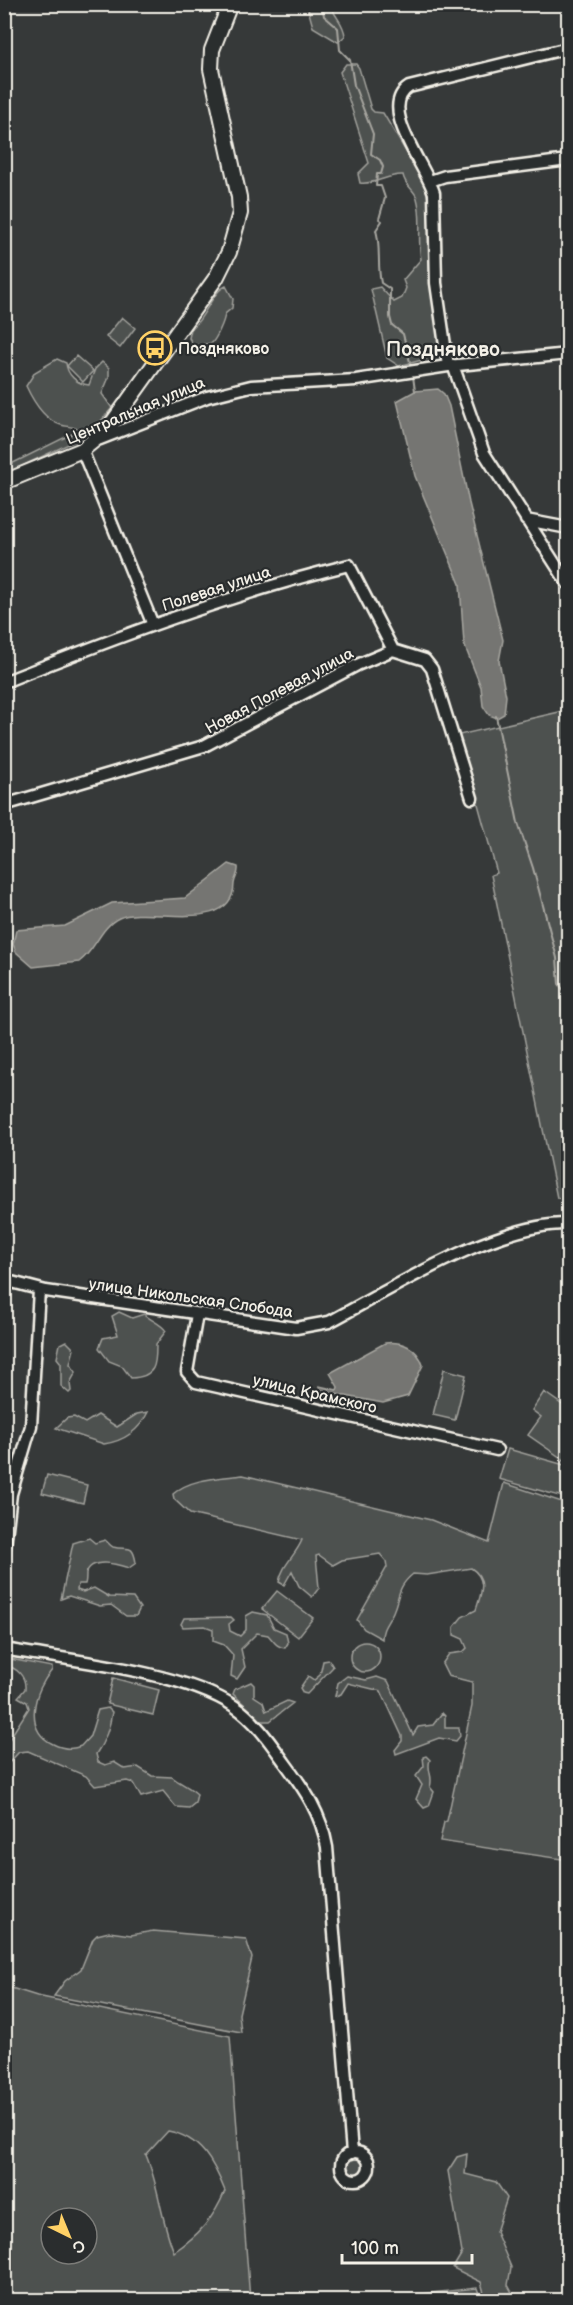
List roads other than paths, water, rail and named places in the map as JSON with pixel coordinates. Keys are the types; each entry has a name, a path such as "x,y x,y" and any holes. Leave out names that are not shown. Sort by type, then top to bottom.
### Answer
{"street":[{"path":"94,442 120,415 189,319 216,278 238,227 239,197 211,69 212,50 230,4"},
{"path":"568,48 409,87 398,97 396,105 403,129 434,193 436,283 451,365 484,453 568,584"},
{"path":"430,182 445,176 568,160"},
{"name":"Центральная улица","path":"4,482 197,400 230,390 285,382 372,379 451,365 568,354"},
{"path":"82,450 153,625"},
{"path":"526,520 568,528"},
{"name":"Полевая улица","path":"4,682 153,625 291,579 349,565 393,650"},
{"path":"393,650 424,660 432,669 472,798"},
{"name":"Новая Полевая улица","path":"4,806 204,746 357,665 393,650"},
{"name":"улица Никольская Слобода","path":"4,1280 39,1290 296,1328 319,1325 488,1241 539,1227 568,1224"},
{"path":"4,1554 11,1494 31,1426 39,1290"},
{"name":"улица Крамского","path":"196,1314 188,1372 196,1382 497,1450"},
{"path":"4,1649 136,1672 219,1697 252,1721 309,1796 322,1824 327,1847 352,2153"}],"waterway":[{"path":"322,4 324,16 338,28 340,50 350,60 354,85 373,134 371,154 380,160 383,167 381,174 377,174 376,186 381,186 385,198 379,219 382,221 376,230 380,276 381,283 390,289 392,325 403,334 410,362"},
{"path":"413,376 415,391"},
{"path":"496,716 518,823 533,868 557,958 559,984 568,996 563,1010 568,1033"}],"place":[{"name":"Поздняково","path":"155,348"}],"district":[{"name":"Поздняково","path":"443,349"}]}
